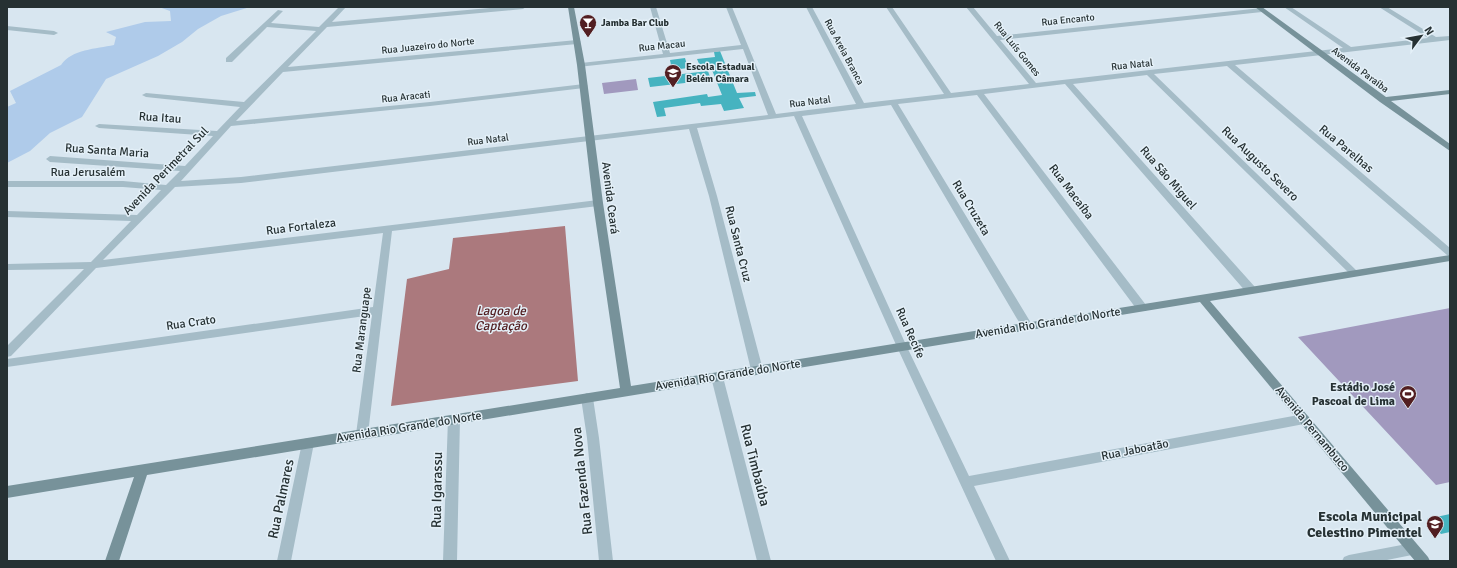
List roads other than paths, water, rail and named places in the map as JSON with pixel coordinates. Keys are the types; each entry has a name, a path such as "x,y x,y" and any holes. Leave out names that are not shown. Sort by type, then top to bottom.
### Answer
{"main road":[{"name":"Avenida Ceará","path":"571,7 581,65 598,202 626,391"},
{"name":"Avenida Paraíba","path":"1260,9 1450,148"},
{"path":"1383,100 1450,92"},
{"name":"Avenida Rio Grande do Norte","path":"7,492 1450,258"},
{"name":"Avenida Pernambuco","path":"1202,298 1422,561"},
{"path":"112,561 142,470"}],"street":[{"name":"Avenida Perimetral Sul","path":"7,353 187,169 246,105 343,7"},
{"path":"266,25 323,27 523,7"},
{"path":"653,7 667,56"},
{"path":"728,7 773,116"},
{"name":"Rua Areia Branca","path":"809,7 862,106"},
{"path":"889,7 949,95"},
{"name":"Rua Luís Gomes","path":"969,7 1034,85"},
{"name":"Avenida Paraíba","path":"1287,7 1350,50"},
{"path":"1382,7 1435,40"},
{"name":"Rua Encanto","path":"996,38 1260,9"},
{"path":"229,60 280,11"},
{"path":"7,28 54,33"},
{"name":"Rua Natal","path":"170,186 241,180 1034,85 1450,38"},
{"name":"Rua Juazeiro do Norte","path":"281,70 577,42"},
{"name":"Rua Macau","path":"581,65 745,47"},
{"name":"Rua Parelhas","path":"1228,63 1450,253"},
{"name":"Rua Augusto Severo","path":"1149,73 1354,273"},
{"name":"Rua São Miguel","path":"1067,82 1251,290"},
{"name":"Rua Aracati","path":"229,124 430,104 584,86"},
{"name":"Rua Macaíba","path":"979,92 1142,308"},
{"path":"146,95 246,105"},
{"name":"Rua Cruzeta","path":"893,102 1027,326"},
{"name":"Rua Recife","path":"797,114 902,347 1003,561"},
{"name":"Rua Itau","path":"99,126 219,134"},
{"name":"Rua Santa Cruz","path":"692,126 713,196 757,370"},
{"name":"Rua Santa Maria","path":"50,159 187,169"},
{"name":"Rua Jerusalém","path":"7,184 123,184 170,186"},
{"name":"Rua Fortaleza","path":"7,267 93,265 598,202"},
{"path":"7,214 138,218"},
{"name":"Rua Maranguape","path":"362,434 388,229"},
{"name":"Rua Crato","path":"7,363 378,310"},
{"name":"Rua Timbaúba","path":"717,377 764,561"},
{"name":"Rua Fazenda Nova","path":"587,398 593,438 606,561"},
{"name":"Rua Igarassu","path":"450,561 454,419"},
{"name":"Rua Jaboatão","path":"966,482 1304,419"},
{"name":"Rua Palmares","path":"284,561 308,443"},
{"path":"1349,561 1412,549"}],"water":[{"name":"Lagoa de Captação","path":"565,226 578,381 391,406 407,279 449,269 453,238"}],"place":[{"name":"Jamba Bar Club","path":"588,38"},
{"name":"Escola Estadual Belém Câmara","path":"673,88"},
{"name":"Estádio José Pascoal de Lima","path":"1408,409"},
{"name":"Escola Municipal Celestino Pimentel","path":"1435,539"}]}
